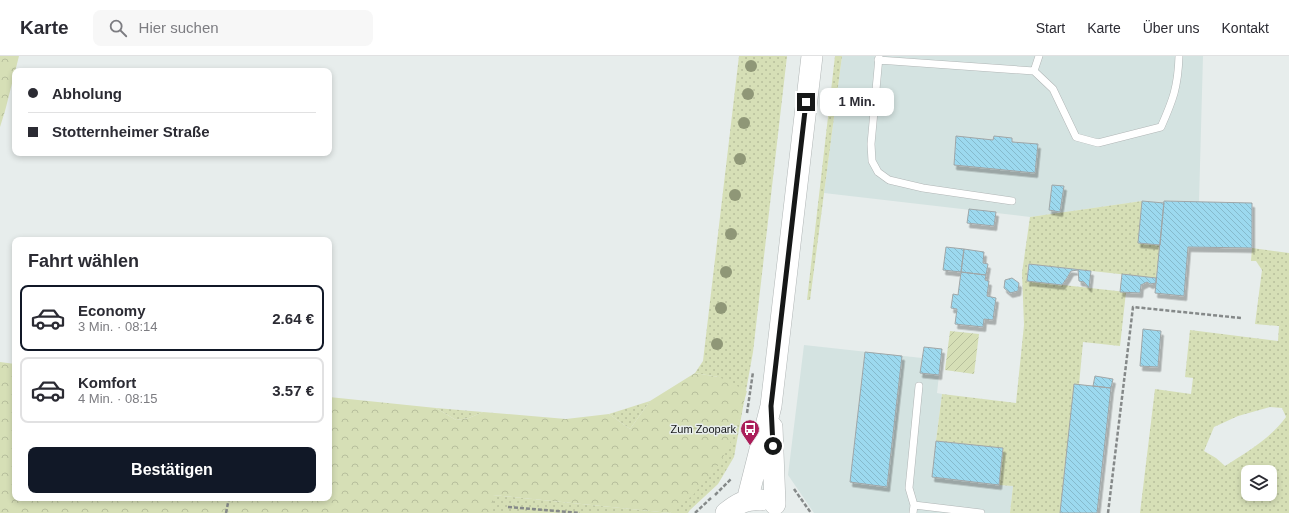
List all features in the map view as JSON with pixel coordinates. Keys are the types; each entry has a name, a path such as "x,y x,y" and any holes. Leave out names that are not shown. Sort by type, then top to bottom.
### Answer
{"main road":[{"path":"746,501 771,406 812,56"},
{"path":"771,406 777,510"},
{"path":"726,513 735,505 756,499 766,501 777,510"}],"lane":[{"path":"1034,71 1039,56"},
{"path":"1012,201 923,188 890,180 878,172 872,161 871,144 878,58 1034,71 1053,89 1076,137 1098,143 1160,127 1173,99 1178,78 1179,56"},
{"path":"919,386 909,488 914,509 981,513"}],"path":[{"path":"1108,513 1133,307 1241,318"},
{"path":"747,416 753,371"},
{"path":"695,513 735,475"},
{"path":"793,487 811,513"},
{"path":"226,513 228,501"},
{"path":"508,507 580,513"}],"shaded area":[{"path":"842,56 1203,56 1199,202 1164,201 1164,203 1142,201 1030,217 824,193"},
{"path":"804,345 922,358 920,373 939,375 937,393 942,394 936,441 1003,448 999,485 1013,486 1010,513 814,513 788,475"}],"green space":[{"path":"0,56 19,56 16,68 12,68 12,84 0,127"},
{"path":"739,56 787,56 753,352 734,457 718,484 688,513 670,513 735,433 740,413 719,377 695,373 703,361"},
{"path":"835,56 842,56 810,300 807,300"},
{"path":"1142,201 1138,242 1160,245 1156,278 1028,264 1027,281 1126,292 1120,346 1083,342 1079,385 1060,513 1010,513 1013,486 999,485 1003,448 936,441 942,394 1016,403 1024,325 1022,273 1030,217"},
{"path":"1252,248 1289,253 1289,513 1140,513 1155,389 1191,394 1193,378 1185,377 1190,330 1278,341 1279,326 1255,324 1262,270 1256,261 1251,261","holes":["1270,407 1282,408 1286,417 1280,425 1250,450 1225,466 1216,458 1204,451 1214,427 1238,416"]},
{"path":"950,331 979,334 974,374 945,370"},
{"path":"0,362 12,364 12,501 332,501 332,397 436,408 456,420 469,418 483,412 566,419 609,414 630,429 650,401 695,373 719,377 747,391 735,433 720,463 693,495 670,513 493,495 493,513 0,513"},
{"path":"650,401 630,429 609,414"},
{"path":"436,408 483,412 469,418 456,420"},
{"path":"493,495 670,513 493,513"}],"building":[{"path":"956,136 993,140 994,136 1012,138 1012,142 1038,144 1035,173 954,165"},
{"path":"1052,185 1064,186 1060,212 1049,210"},
{"path":"1142,201 1164,203 1160,245 1138,243"},
{"path":"1164,201 1252,203 1252,248 1188,247 1184,296 1155,293"},
{"path":"969,209 996,212 994,226 967,223"},
{"path":"946,247 964,249 961,272 943,270"},
{"path":"964,249 984,252 983,263 988,264 986,275 961,272"},
{"path":"1029,264 1091,271 1089,288 1084,282 1079,281 1078,270 1071,271 1062,285 1027,281"},
{"path":"961,272 986,275 985,280 989,281 987,296 996,298 993,320 984,319 983,327 955,324 957,309 951,308 953,294 958,295"},
{"path":"1122,274 1156,278 1156,283 1150,284 1147,282 1141,285 1140,293 1120,292"},
{"path":"1012,278 1019,283 1018,291 1010,293 1004,288 1005,280"},
{"path":"1143,329 1161,331 1158,367 1140,366"},
{"path":"924,347 942,349 939,375 920,373"},
{"path":"865,352 902,356 887,487 850,482"},
{"path":"1095,376 1113,379 1111,388 1093,386"},
{"path":"1074,384 1111,388 1097,513 1060,513"},
{"path":"936,441 1003,448 999,485 932,477"}],"place":[{"name":"Zum Zoopark","path":"750,446"}],"route":[{"path":"773,446 771,406 806,102"}]}
